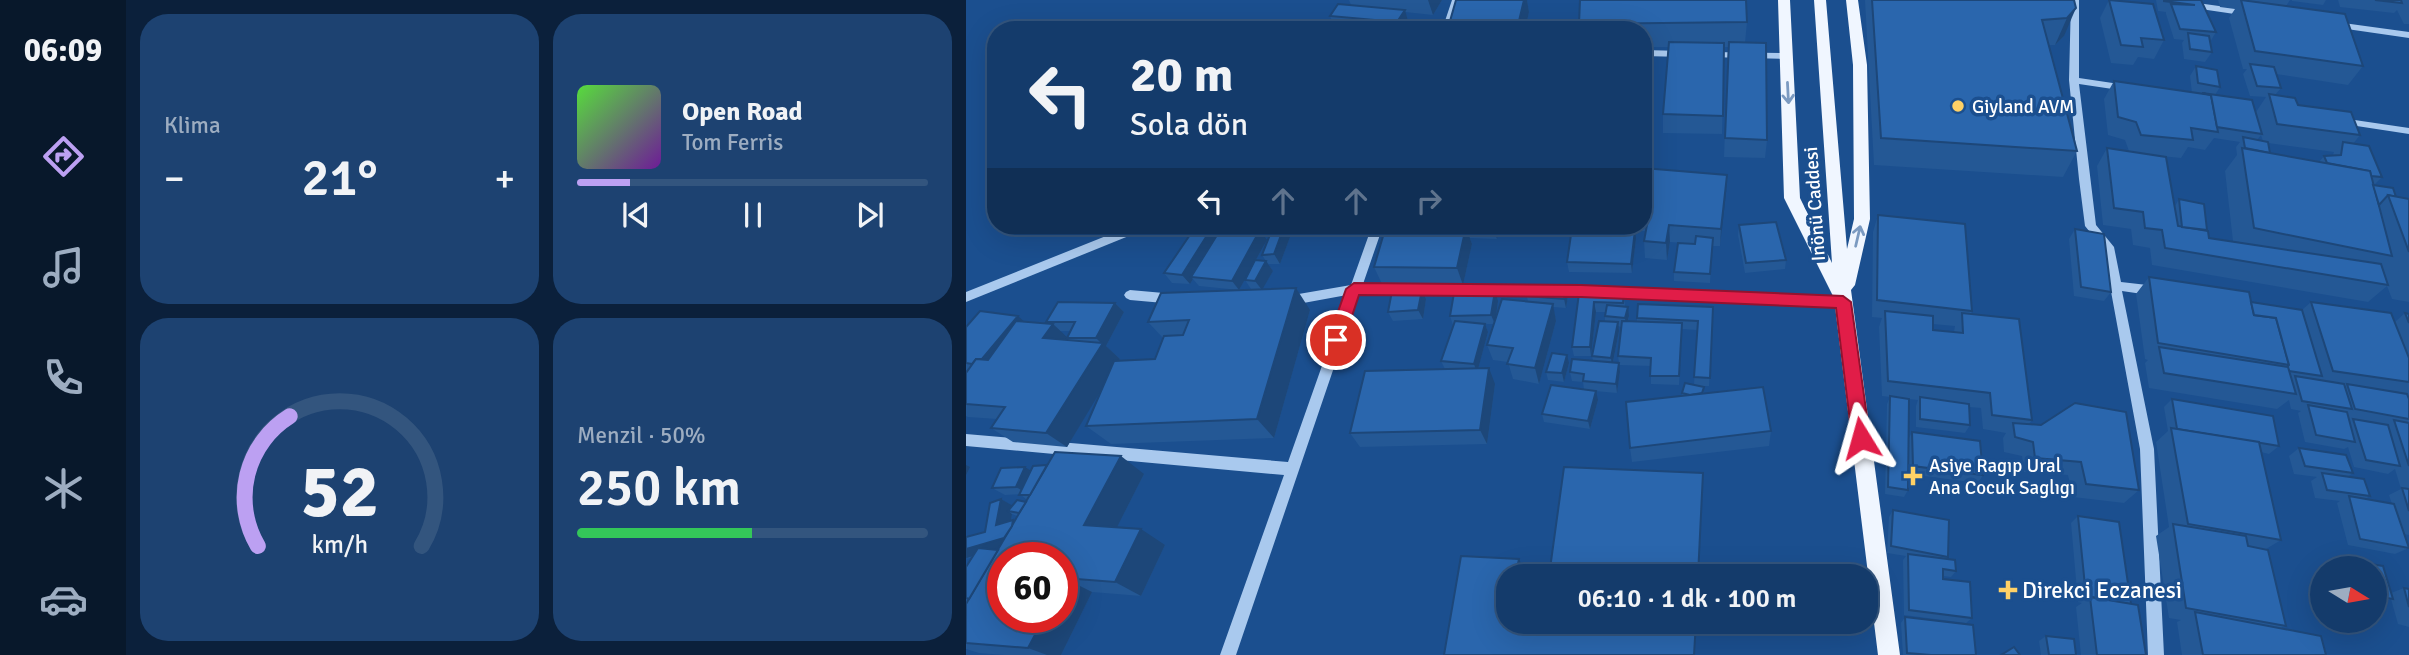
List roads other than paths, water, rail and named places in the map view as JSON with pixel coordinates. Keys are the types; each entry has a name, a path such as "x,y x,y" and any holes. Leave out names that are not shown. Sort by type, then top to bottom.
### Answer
{"main road":[{"path":"1784,0 1792,198 1843,302"},
{"name":"Inönü Caddesi","path":"1820,0 1843,302 1889,655"},
{"path":"1843,302 1862,219 1860,65 1852,0"}],"street":[{"path":"1449,21 1457,0"},
{"path":"2075,0 2074,80 2091,226 2108,247 2147,449 2156,655"},
{"path":"2179,4 2260,15"},
{"path":"2328,24 2409,35"},
{"path":"1652,53 1786,56"},
{"path":"2074,80 2141,90"},
{"path":"2329,119 2409,131"},
{"path":"966,297 1120,235"},
{"path":"1227,655 1374,235"},
{"path":"2117,286 2170,293"},
{"path":"1276,303 1354,289 1581,291 1843,302"},
{"path":"1130,295 1183,299"},
{"path":"966,440 1293,469"}],"place":[{"name":"Giyland AVM","path":"1958,106"},
{"name":"Asiye Ragıp Ural Ana Cocuk Saglıgı","path":"1913,476"},
{"name":"Direkci Eczanesi","path":"2008,590"}]}
